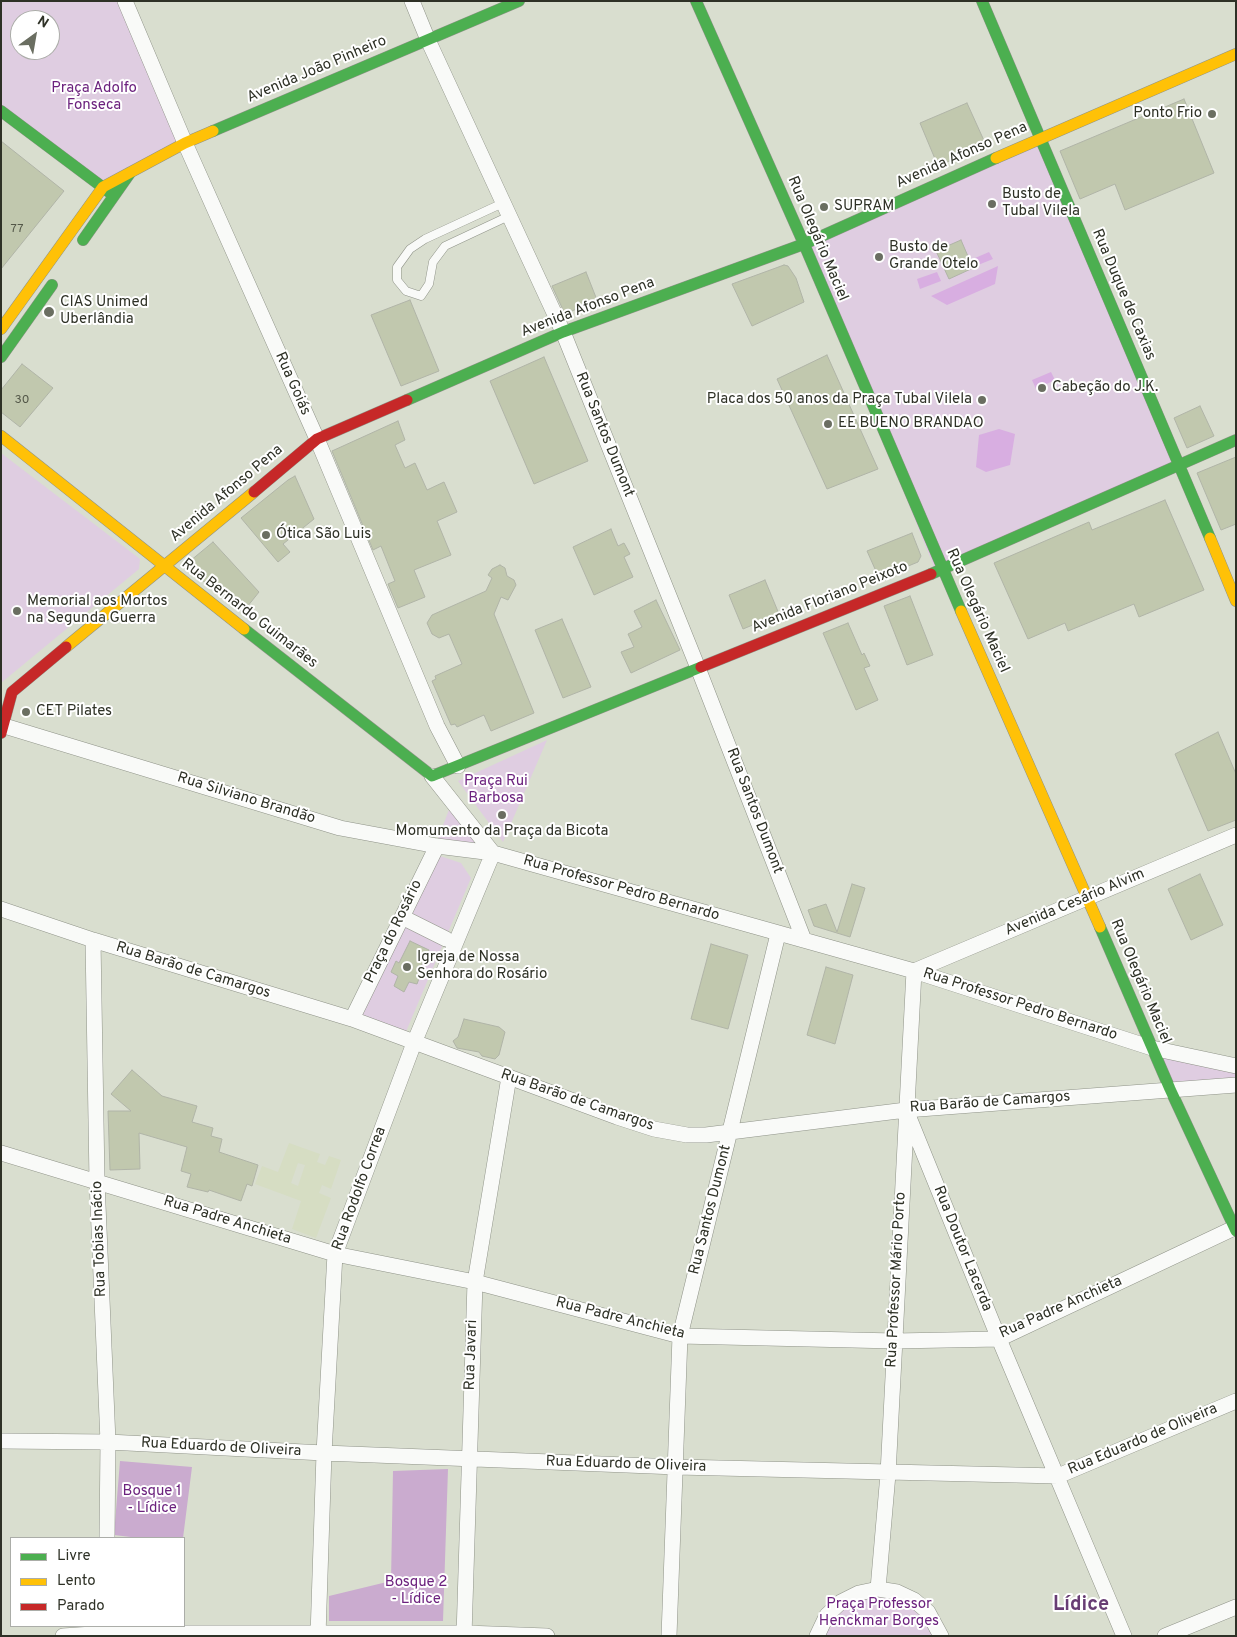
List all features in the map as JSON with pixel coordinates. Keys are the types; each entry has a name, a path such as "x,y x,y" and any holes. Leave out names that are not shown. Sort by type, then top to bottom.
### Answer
{"street":[{"name":"Rua Goiás","path":"125,1 185,143 316,439 437,726 458,766"},
{"name":"Rua Santos Dumont","path":"412,1 428,40 563,332 698,668 804,940"},
{"name":"Avenida João Pinheiro","path":"103,187 185,143 519,1"},
{"name":"Rua Olegário Maciel","path":"696,1 804,244 942,569 1088,898 1152,1048 1235,1230"},
{"name":"Rua Duque de Caxias","path":"982,1 1180,464 1236,601"},
{"name":"Avenida Afonso Pena","path":"7,694 316,439 563,332 804,244 1039,138 1236,54"},
{"path":"1,111 115,196"},
{"name":"Avenida João Pinheiro","path":"79,247 130,173"},
{"path":"1,329 103,187"},
{"path":"1,357 56,278"},
{"name":"Rua Bernardo Guimarães","path":"1,436 432,776"},
{"name":"Avenida Floriano Peixoto","path":"432,776 942,569 1236,440"},
{"path":"2,728 7,694"},
{"name":"Rua Silviano Brandão","path":"2,728 340,828 437,846 493,853"},
{"path":"432,776 493,853"},
{"name":"Avenida Cesário Alvim","path":"914,971 1236,835"},
{"name":"Praça do Rosário","path":"352,1019 437,846"},
{"name":"Rua Professor Pedro Bernardo","path":"493,853 778,934"},
{"name":"Rua Rodolfo Correa","path":"318,1635 324,1453 335,1254 414,1043 493,853"},
{"name":"Rua Barão de Camargos","path":"1,909 94,940 352,1019 509,1078 654,1129 688,1135 730,1132 906,1110 1236,1084"},
{"path":"402,917 446,938"},
{"name":"Rua Santos Dumont","path":"669,1636 677,1467 680,1336 778,934"},
{"path":"778,934 804,940"},
{"name":"Rua Tobias Inácio","path":"94,940 97,1181 108,1442 108,1537"},
{"name":"Rua Professor Pedro Bernardo","path":"804,940 914,971 1152,1048 1236,1066"},
{"name":"Rua Professor Mário Porto","path":"878,1590 888,1474 914,971"},
{"name":"Rua Javari","path":"464,1634 475,1282 509,1078"},
{"name":"Rua Doutor Lacerda","path":"906,1110 999,1339 1124,1636"},
{"name":"Rua Padre Anchieta","path":"1,1153 335,1254 475,1282 680,1336 895,1341 999,1339 1235,1230"},
{"name":"Rua Eduardo de Oliveira","path":"1,1441 108,1442 324,1453 888,1474 1058,1476 1236,1401"},
{"path":"817,1636 827,1615 841,1602 859,1593 878,1590 897,1592 914,1600 928,1612 940,1636"},
{"path":"1165,1636 1236,1607"},
{"path":"62,1636 107,1632 547,1636"}],"lane":[{"path":"506,210 445,246 433,262 429,284 421,296 406,292 397,280 396,267 410,249 425,239 506,210"}],"shaded area":[{"path":"989,252 993,259 978,265 975,258"},
{"path":"998,266 995,284 947,305 931,296"},
{"path":"937,272 941,281 920,289 917,279"},
{"path":"1051,372 1055,380 1036,389 1032,380"},
{"path":"999,429 1015,434 1010,465 986,472 976,467 979,435"},
{"path":"289,1143 320,1154 317,1162 325,1165 329,1156 341,1160 331,1189 322,1185 319,1193 331,1198 316,1238 292,1229 301,1201 255,1184 262,1166 278,1172","holes":["298,1163 305,1165 298,1186 291,1183"]}],"green space":[{"name":"Praça Adolfo Fonseca","path":"1,1 123,1 183,143 102,184 1,108"},
{"path":"1039,138 1180,464 936,572 804,244"},
{"path":"1,453 140,559 139,569 1,683"},
{"name":"Praça Rui Barbosa","path":"547,740 503,842 458,781"},
{"path":"450,807 482,847 437,841"},
{"path":"440,856 461,863 471,878 405,1034 359,1016"},
{"path":"1152,1048 1236,1066 1236,1085 1170,1089"},
{"name":"Bosque 1 - Lídice","path":"120,1461 192,1467 183,1537 131,1537 114,1535"},
{"name":"Bosque 2 - Lídice","path":"448,1469 443,1621 329,1621 329,1596 391,1581 393,1471"},
{"name":"Praça Professor Henckmar Borges","path":"878,1591 912,1602 939,1636 819,1636 829,1616"}],"building":[{"path":"1184,99 1214,173 1125,210 1115,184 1080,199 1060,151"},
{"path":"967,103 986,145 938,166 920,123"},
{"path":"1,141 64,191 1,269"},
{"path":"961,240 973,268 949,279 936,251"},
{"path":"784,265 788,266 796,278 804,302 752,326 732,284"},
{"path":"586,272 597,300 565,314 552,286"},
{"path":"410,300 439,371 401,386 371,315"},
{"name":"EE BUENO BRANDAO","path":"827,355 878,469 827,489 777,379"},
{"path":"544,357 588,461 534,484 490,381"},
{"path":"22,364 53,388 20,427 1,412 1,390"},
{"path":"1200,406 1214,436 1187,448 1174,418"},
{"path":"398,421 405,440 395,445 405,468 415,463 427,490 444,482 457,512 437,521 451,555 414,570 425,597 398,608 388,584 395,581 381,546 373,550 332,451"},
{"path":"1236,457 1236,524 1221,530 1197,473"},
{"path":"295,476 314,519 283,544 290,552 278,562 241,518"},
{"path":"1165,500 1204,590 1139,617 1134,604 1068,631 1065,623 1028,639 994,563 1089,522 1092,530"},
{"path":"611,529 618,546 624,543 630,554 624,557 633,577 594,595 573,547"},
{"path":"912,533 921,556 918,562 879,578 867,551"},
{"path":"213,542 259,592 243,612 184,566"},
{"path":"500,565 505,568 507,576 514,580 516,585 508,600 501,597 494,614 534,713 491,731 484,715 457,727 455,724 451,725 432,681 436,679 435,676 462,664 449,634 439,638 432,634 427,623 432,615 486,591 492,578 488,575 492,569"},
{"path":"765,580 779,614 743,629 729,595"},
{"path":"910,596 933,655 907,665 884,606"},
{"path":"656,600 680,650 631,673 621,652 634,647 628,634 642,627 634,611"},
{"path":"562,619 591,687 563,698 535,630"},
{"path":"848,623 862,655 864,653 870,666 864,668 878,700 856,710 823,633"},
{"path":"1218,732 1236,774 1236,820 1208,831 1175,754"},
{"path":"1200,874 1223,925 1191,940 1168,889"},
{"path":"852,884 865,888 850,937 814,926 808,910 826,904 837,932"},
{"name":"Igreja de Nossa Senhora do Rosário","path":"410,941 429,950 418,972 421,973 417,984 409,982 404,992 394,986 398,976 391,972 396,961 399,963"},
{"path":"711,944 748,955 728,1029 691,1019"},
{"path":"826,967 853,975 835,1044 807,1035"},
{"path":"464,1019 499,1027 505,1032 499,1055 495,1059 482,1056 479,1052 457,1048 453,1041 458,1037"},
{"path":"132,1070 162,1096 197,1106 192,1122 213,1128 211,1136 222,1139 219,1152 258,1165 252,1186 247,1184 241,1201 209,1190 208,1192 187,1187 191,1174 181,1171 187,1147 139,1133 140,1169 110,1170 108,1111 131,1111 111,1094"}],"traffic: fast":[{"path":"213,131 519,1"},
{"path":"696,1 804,244 961,611"},
{"path":"982,1 1210,538"},
{"path":"1,111 113,195"},
{"path":"407,400 563,332 804,244 996,158"},
{"path":"83,240 130,173"},
{"path":"1,357 52,285"},
{"path":"931,574 1236,440"},
{"path":"244,629 432,776 701,667"},
{"path":"1100,927 1170,1089 1236,1231"}],"traffic: slow":[{"path":"996,158 1236,54"},
{"path":"1,329 103,187 185,143 213,131"},
{"path":"1,436 244,629"},
{"path":"66,647 254,492"},
{"path":"1210,538 1236,601"},
{"path":"961,611 1100,927"}],"traffic: jam":[{"path":"254,492 317,439 407,400"},
{"path":"701,667 931,574"},
{"path":"1,733 12,692 66,647"}],"place":[{"name":"Ponto Frio","path":"1212,114"},
{"name":"Busto de Tubal Vilela","path":"992,204"},
{"name":"SUPRAM","path":"824,207"},
{"name":"Busto de Grande Otelo","path":"879,257"},
{"name":"CIAS Unimed Uberlândia","path":"49,312"},
{"name":"Cabeção do J.K.","path":"1042,388"},
{"name":"Placa dos 50 anos da Praça Tubal Vilela","path":"982,400"},
{"name":"EE BUENO BRANDAO","path":"828,424"},
{"name":"Ótica São Luis","path":"266,535"},
{"name":"Memorial aos Mortos na Segunda Guerra","path":"17,611"},
{"name":"CET Pilates","path":"26,712"},
{"name":"Momumento da Praça da Bicota","path":"502,815"},
{"name":"Igreja de Nossa Senhora do Rosário","path":"407,967"}],"district":[{"name":"Lídice","path":"1081,1606"}]}
